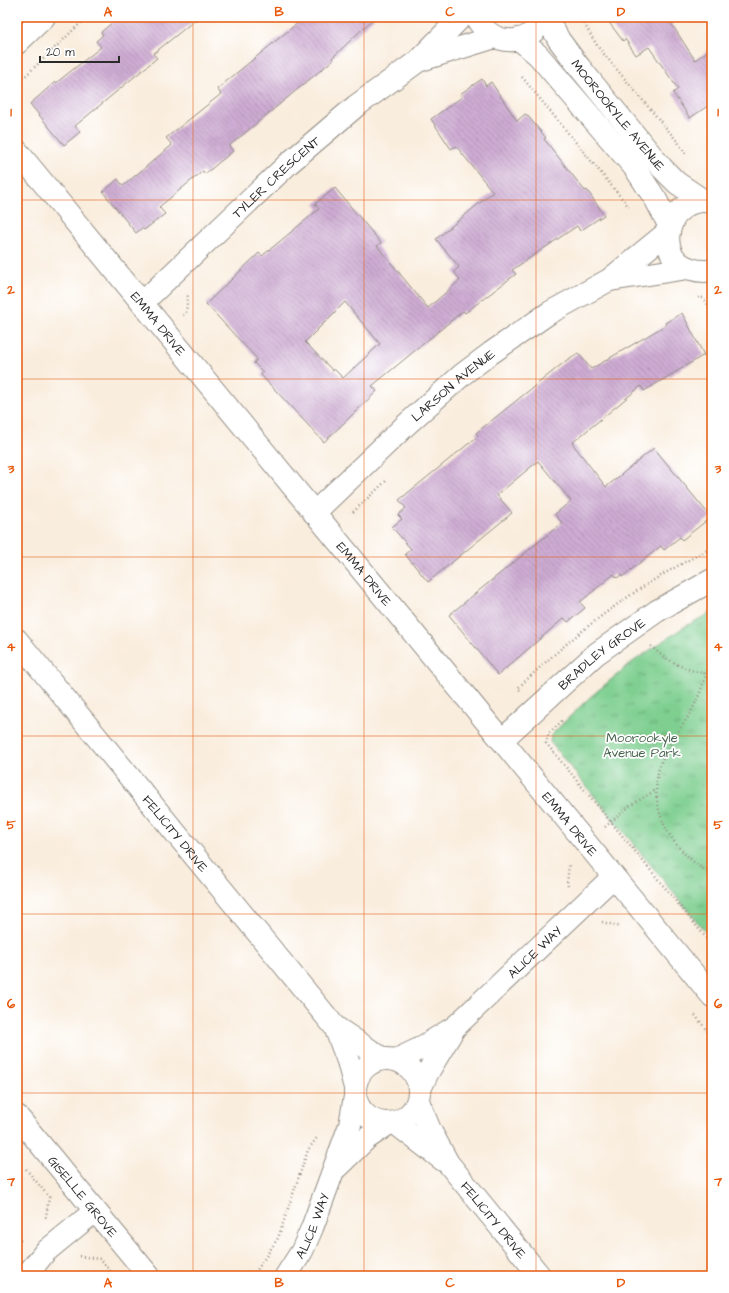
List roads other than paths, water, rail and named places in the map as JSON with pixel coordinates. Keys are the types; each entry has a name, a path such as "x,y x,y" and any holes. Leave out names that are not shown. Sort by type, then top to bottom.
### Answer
{"street":[{"path":"17,43 44,17"},
{"name":"TYLER CRESCENT","path":"142,303 288,164 326,130 387,82 418,61 461,17"},
{"path":"476,17 487,32 502,39 519,39 535,31 546,17"},
{"name":"MOOROOKYLE AVENUE","path":"546,17 559,40 580,68 662,168 677,183 708,202"},
{"name":"TYLER CRESCENT","path":"418,61 495,37"},
{"name":"MOOROOKYLE AVENUE","path":"519,39 538,55 635,168 656,200 669,229 670,248 674,256 703,272"},
{"name":"EMMA DRIVE","path":"17,151 712,996"},
{"name":"LARSON AVENUE","path":"314,513 407,424 463,374 491,352 549,313 609,280 669,229 673,218 686,205 695,202 708,202"},
{"name":"LARSON AVENUE","path":"609,280 703,272"},
{"name":"BRADLEY GROVE","path":"502,740 596,654 657,611 712,580"},
{"name":"FELICITY DRIVE","path":"17,640 335,1027 348,1061 355,1092"},
{"name":"ALICE WAY","path":"390,1059 419,1049 455,1027 613,877"},
{"name":"FELICITY DRIVE","path":"335,1027 390,1059"},
{"name":"ALICE WAY","path":"419,1095 428,1072 455,1027"},
{"path":"390,1059 413,1070 419,1095 409,1115 391,1123 370,1119 358,1105 355,1092 357,1077 364,1068 373,1062 390,1059"},
{"name":"ALICE WAY","path":"286,1276 302,1251 312,1228 350,1125 355,1092"},
{"name":"FELICITY DRIVE","path":"419,1095 430,1130 448,1163 540,1276"},
{"name":"GISELLE GROVE","path":"17,1116 149,1276"},
{"name":"FELICITY DRIVE","path":"391,1123 448,1163"},
{"name":"ALICE WAY","path":"332,1172 366,1139 391,1123"},
{"path":"26,1276 45,1252 95,1211"}],"park label":[{"name":"Moorookyle Avenue Park","path":"642,744"}]}
